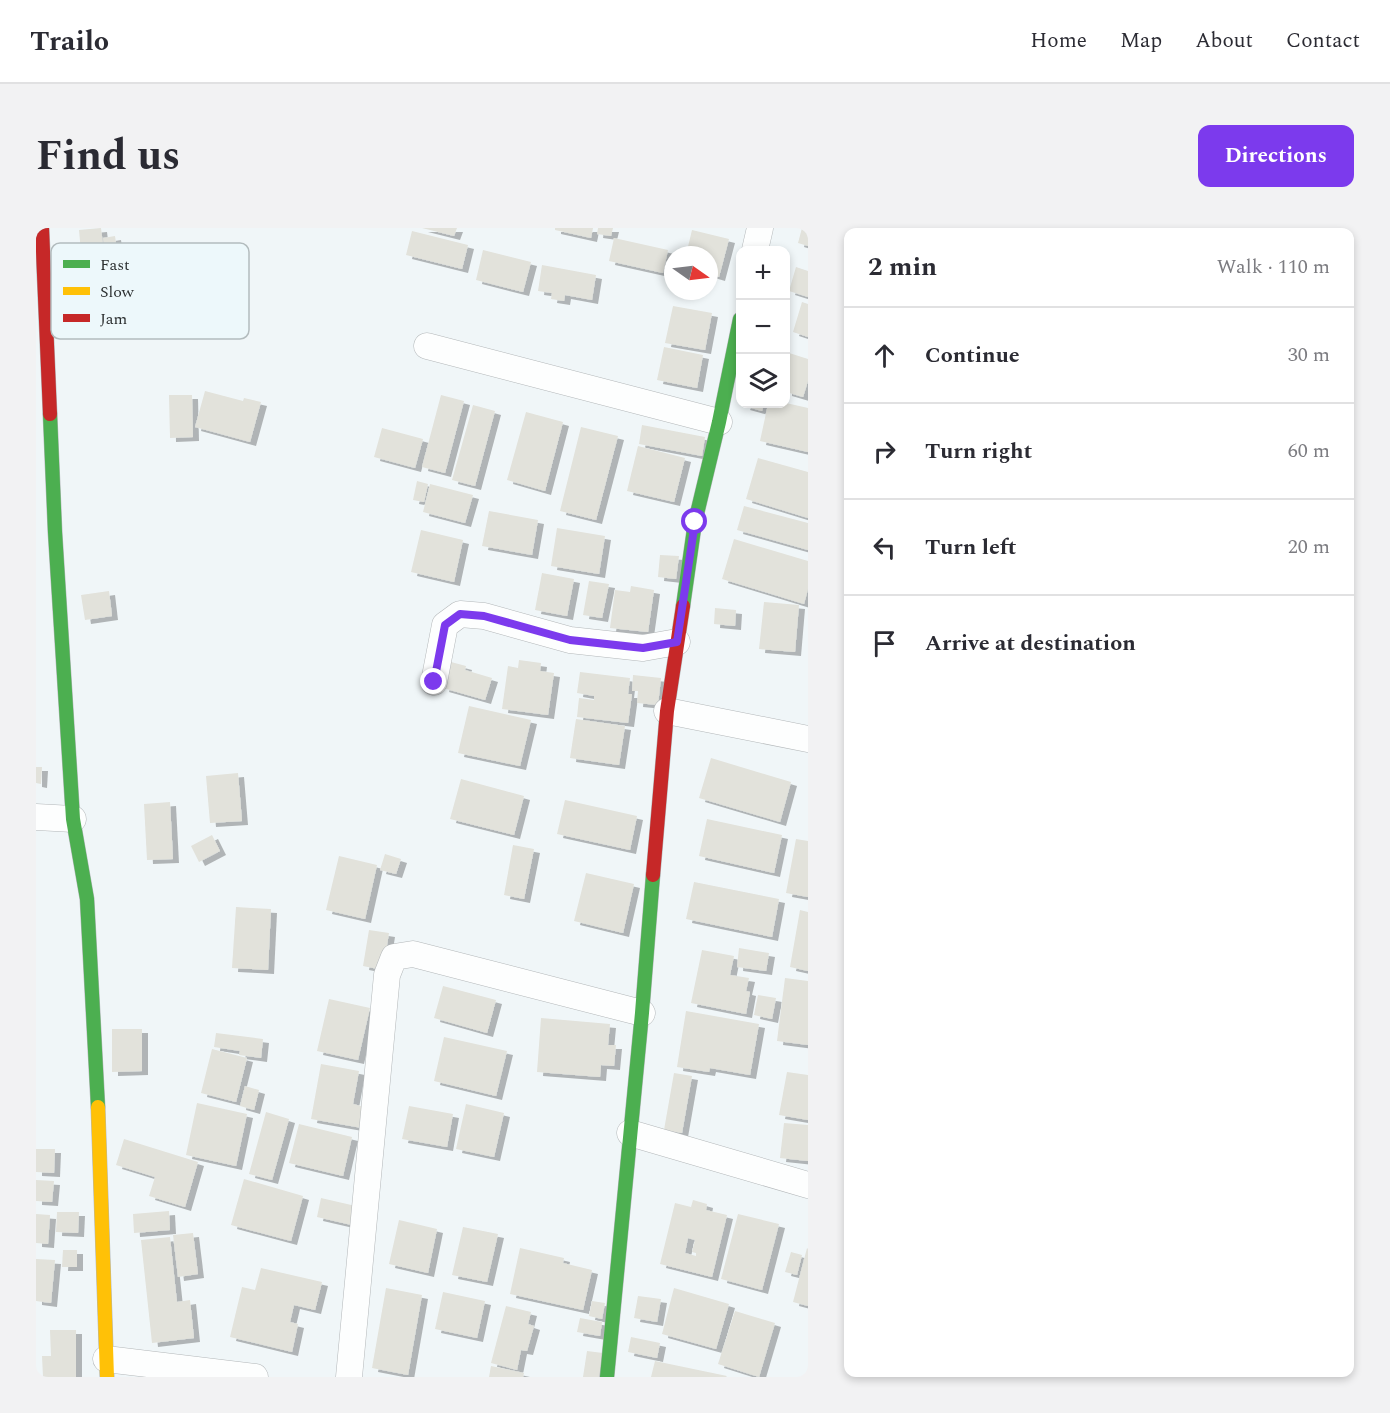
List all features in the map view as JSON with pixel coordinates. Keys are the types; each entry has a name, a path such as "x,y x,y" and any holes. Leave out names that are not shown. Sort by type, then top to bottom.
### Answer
{"street":[{"path":"42,228 40,263 46,533 73,819 87,899 97,1065 106,1368 255,1377"},
{"path":"756,246 760,228"},
{"path":"607,1377 642,1013 666,711 695,522 736,342"},
{"path":"427,346 719,422"},
{"path":"434,682 445,625 460,614 484,616 570,640 643,648 677,642"},
{"path":"666,711 808,739"},
{"path":"36,817 73,819"},
{"path":"349,1377 387,975 394,957 413,954 642,1013"},
{"path":"630,1133 808,1185"}],"building":[{"path":"101,228 103,243 80,243 79,230"},
{"path":"422,228 457,228 454,236"},
{"path":"555,228 593,228 591,238 555,230"},
{"path":"598,228 613,228 611,236 597,234"},
{"path":"802,228 808,228 808,246 798,243"},
{"path":"692,230 729,239 719,277 718,246 688,246"},
{"path":"412,231 468,245 462,269 406,255"},
{"path":"115,236 116,243 104,243 103,238"},
{"path":"614,238 664,249 663,273 609,261"},
{"path":"483,250 531,262 523,292 476,280"},
{"path":"542,265 596,275 592,300 565,295 564,301 551,299 552,293 538,291"},
{"path":"796,267 808,271 808,297 790,291"},
{"path":"802,302 808,304 808,337 793,332"},
{"path":"673,306 712,313 705,350 665,343"},
{"path":"664,347 703,355 697,388 657,380"},
{"path":"790,353 808,359 808,381 803,397 790,393"},
{"path":"205,391 243,401 244,398 261,402 250,442 195,427"},
{"path":"169,395 192,395 193,437 170,438"},
{"path":"441,395 464,401 445,473 422,467"},
{"path":"790,404 808,408 808,452 760,441 767,408 790,408"},
{"path":"473,405 495,411 475,486 452,480"},
{"path":"526,412 563,422 545,491 507,480"},
{"path":"642,425 705,437 702,456 639,444"},
{"path":"581,427 618,436 596,520 560,511"},
{"path":"382,428 423,439 415,468 374,457"},
{"path":"638,446 685,458 674,502 627,491"},
{"path":"758,458 808,472 808,518 746,499"},
{"path":"417,481 428,484 424,502 413,500"},
{"path":"430,484 473,495 465,523 423,512"},
{"path":"744,506 808,523 808,550 737,530"},
{"path":"489,511 538,520 532,555 482,546"},
{"path":"557,528 605,536 599,574 551,566"},
{"path":"421,530 463,540 454,582 411,572"},
{"path":"734,539 808,561 808,589 804,604 722,579"},
{"path":"660,555 679,556 676,579 658,577"},
{"path":"542,573 574,579 567,616 535,610"},
{"path":"589,581 609,584 602,618 583,615"},
{"path":"631,586 654,590 648,632 610,628 615,590 630,592"},
{"path":"109,591 112,616 85,620 81,595"},
{"path":"764,602 799,605 795,652 759,649"},
{"path":"715,608 736,610 735,626 714,624"},
{"path":"519,660 541,663 540,671 554,673 548,715 502,709 508,666 518,668"},
{"path":"451,662 466,666 465,670 492,678 485,700 443,688"},
{"path":"580,672 630,678 628,694 632,694 628,723 577,717 579,698 594,700 594,696 577,693"},
{"path":"633,675 661,678 658,705 637,703 638,691 632,691"},
{"path":"469,706 531,720 520,766 458,753"},
{"path":"576,719 625,726 619,765 570,758"},
{"path":"711,758 791,782 780,822 699,798"},
{"path":"36,767 42,767 41,784 36,783"},
{"path":"238,773 242,821 210,823 206,776"},
{"path":"461,779 524,796 514,835 450,819"},
{"path":"565,800 637,816 630,850 557,834"},
{"path":"170,802 173,859 147,860 144,804"},
{"path":"707,819 782,835 774,873 699,856"},
{"path":"212,835 220,851 199,862 191,846"},
{"path":"796,839 808,841 808,897 786,893"},
{"path":"513,845 534,849 524,899 504,895"},
{"path":"385,854 401,859 396,874 380,870"},
{"path":"339,856 377,865 365,919 326,910"},
{"path":"586,873 634,884 623,933 574,921"},
{"path":"694,882 779,899 772,937 686,919"},
{"path":"236,907 271,909 268,970 232,968"},
{"path":"800,910 808,912 808,971 790,967"},
{"path":"369,930 389,933 383,970 363,966"},
{"path":"739,948 769,953 766,971 737,967"},
{"path":"702,950 734,956 730,975 749,978 746,991 750,992 746,1014 691,1003"},
{"path":"785,978 808,981 808,1045 777,1041"},
{"path":"443,986 496,1000 487,1033 434,1018"},
{"path":"758,995 776,998 772,1019 754,1015"},
{"path":"329,999 370,1008 358,1060 317,1051"},
{"path":"686,1011 759,1024 750,1075 710,1068 709,1072 677,1067"},
{"path":"541,1018 610,1024 608,1045 616,1045 614,1066 601,1065 600,1077 537,1072"},
{"path":"112,1029 142,1029 142,1071 112,1072"},
{"path":"216,1033 263,1039 261,1058 239,1055 240,1051 214,1047"},
{"path":"444,1037 507,1051 496,1096 434,1081"},
{"path":"212,1049 247,1058 236,1102 201,1093"},
{"path":"321,1064 359,1071 353,1104 365,1107 362,1128 311,1119"},
{"path":"787,1072 808,1075 808,1120 779,1115"},
{"path":"674,1073 692,1076 682,1133 664,1130"},
{"path":"245,1086 259,1090 254,1110 240,1106"},
{"path":"197,1103 247,1114 236,1166 186,1155"},
{"path":"466,1104 504,1113 494,1157 456,1149"},
{"path":"409,1106 453,1114 447,1147 402,1139"},
{"path":"266,1112 289,1119 272,1180 249,1174"},
{"path":"784,1123 808,1125 808,1161 780,1158"},
{"path":"299,1124 352,1137 343,1176 289,1163"},
{"path":"124,1139 198,1162 185,1207 149,1196 155,1177 116,1165"},
{"path":"36,1149 55,1149 54,1173 36,1172"},
{"path":"244,1179 303,1196 291,1241 231,1225"},
{"path":"36,1180 54,1181 52,1202 36,1201"},
{"path":"321,1198 360,1207 356,1226 317,1217"},
{"path":"693,1200 707,1204 706,1210 727,1215 712,1277 660,1264 675,1203 691,1207","holes":["688,1238 695,1240 692,1252 696,1253 696,1256 685,1253"]},
{"path":"169,1211 170,1230 134,1233 133,1214"},
{"path":"57,1212 79,1212 78,1233 56,1232"},
{"path":"36,1214 50,1215 48,1244 36,1243"},
{"path":"738,1214 779,1224 762,1290 721,1279"},
{"path":"399,1220 437,1229 428,1273 389,1264"},
{"path":"463,1227 498,1234 487,1282 452,1275"},
{"path":"193,1233 198,1274 178,1277 173,1235"},
{"path":"170,1237 177,1302 190,1300 194,1338 152,1343 141,1240"},
{"path":"520,1248 564,1258 563,1263 592,1270 583,1310 510,1294"},
{"path":"808,1249 808,1306 793,1302"},
{"path":"63,1250 77,1250 77,1267 62,1267"},
{"path":"791,1252 802,1255 797,1275 785,1272"},
{"path":"36,1259 55,1260 51,1303 36,1301"},
{"path":"261,1268 322,1282 315,1310 294,1305 290,1322 298,1324 292,1352 230,1337 242,1287 255,1290"},
{"path":"386,1288 422,1295 408,1375 372,1368"},
{"path":"674,1288 729,1304 716,1349 662,1334"},
{"path":"443,1292 485,1301 477,1338 435,1329"},
{"path":"638,1296 661,1299 657,1322 634,1318"},
{"path":"592,1301 605,1303 602,1319 589,1316"},
{"path":"506,1306 531,1312 528,1324 534,1326 527,1351 521,1350 517,1370 491,1363"},
{"path":"735,1311 775,1323 759,1377 718,1364"},
{"path":"580,1318 602,1322 600,1336 577,1332"},
{"path":"50,1330 76,1330 76,1377 43,1377 42,1356 51,1356"},
{"path":"631,1337 660,1343 657,1358 628,1352"},
{"path":"587,1351 603,1353 599,1377 583,1377"},
{"path":"655,1361 727,1376 651,1377"},
{"path":"491,1366 524,1373 523,1377 489,1377"}],"traffic: fast":[{"path":"683,606 695,522 736,339"},
{"path":"50,414 73,819 87,899 98,1107"},
{"path":"607,1377 653,875"}],"traffic: slow":[{"path":"98,1107 107,1377"}],"traffic: jam":[{"path":"42,228 50,414"},
{"path":"653,875 667,711 683,606"}],"route":[{"path":"434,682 445,625 460,614 484,616 570,640 643,648 677,642 695,522"}]}
